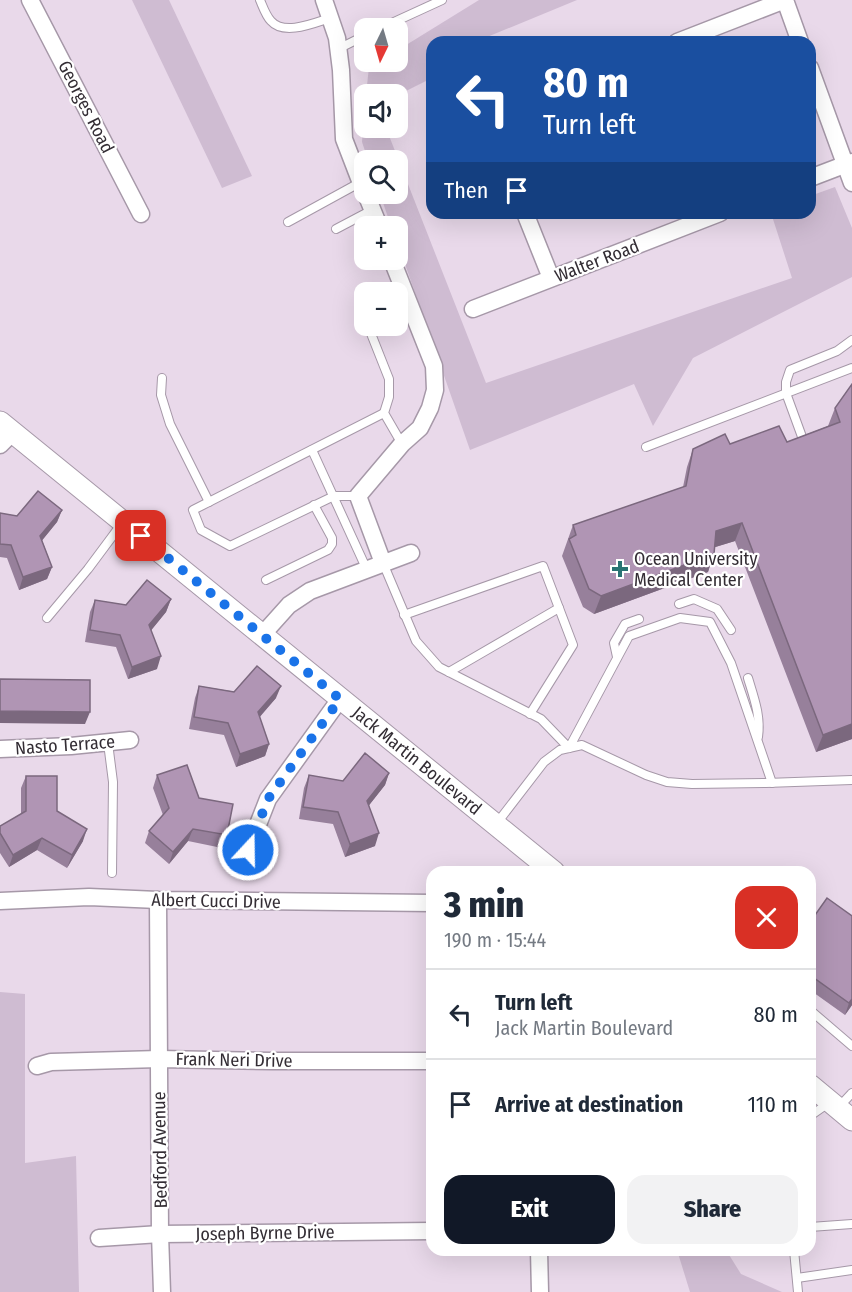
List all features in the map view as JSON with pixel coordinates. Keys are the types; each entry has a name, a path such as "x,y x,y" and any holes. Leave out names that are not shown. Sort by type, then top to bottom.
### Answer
{"street":[{"name":"Georges Road","path":"30,0 141,214"},
{"path":"324,0 337,38 344,139 354,164"},
{"path":"692,36 785,0 798,36"},
{"path":"816,83 849,164 852,183"},
{"path":"816,176 849,164"},
{"path":"370,204 375,216"},
{"path":"527,219 551,279"},
{"name":"Walter Road","path":"473,309 705,219"},
{"path":"384,563 358,496 402,444 420,428 430,408 435,390 434,366 408,309"},
{"name":"Jack Martin Boulevard","path":"4,433 123,522 547,866"},
{"path":"262,634 289,605 310,591 411,553"},
{"path":"248,850 268,799 340,699"},
{"name":"Nasto Terrace","path":"0,749 130,741"},
{"name":"Albert Cucci Drive","path":"0,901 89,897 426,903"},
{"name":"Bedford Avenue","path":"158,900 162,1292"},
{"name":"Frank Neri Drive","path":"36,1066 51,1062 159,1059 426,1061"},
{"path":"816,1090 840,1110"},
{"name":"Joseph Byrne Drive","path":"99,1238 160,1234 426,1232"},
{"path":"539,1256 540,1292"}],"lane":[{"path":"260,0 270,21 279,27 299,28 330,18"},
{"path":"403,18 442,0"},
{"path":"338,49 354,41"},
{"path":"288,222 354,193"},
{"path":"336,229 372,210"},
{"path":"358,496 334,496 230,546 201,530 193,510 384,413 390,397 390,379 372,336"},
{"path":"805,445 786,393 786,382 790,370 837,351 852,340"},
{"path":"646,447 852,368"},
{"path":"162,378 161,394 170,424 209,502"},
{"path":"384,413 402,444"},
{"path":"312,450 367,570"},
{"path":"266,580 328,550 332,544 332,538 314,505"},
{"path":"47,618 123,522"},
{"path":"384,563 416,641 439,667 541,719 568,748"},
{"path":"404,615 543,566 573,645 531,714"},
{"path":"680,604 694,599 717,609 731,630"},
{"path":"449,672 559,608"},
{"path":"568,748 629,636 680,618 710,622 731,663 772,783"},
{"path":"617,657 614,642 625,624 639,619"},
{"path":"748,678 760,724 758,741"},
{"path":"108,743 113,782 112,873"},
{"path":"496,823 544,762 560,750 582,745 646,775 667,782 692,784 852,780"},
{"path":"816,1015 852,1046"},
{"path":"816,1115 840,1110 852,1092"},
{"path":"816,1227 852,1224"},
{"path":"795,1256 798,1292"},
{"path":"797,1278 852,1270"}],"shaded area":[{"path":"132,0 169,0 252,176 222,188"},
{"path":"479,0 577,0 490,36 426,36 426,81 408,90 408,84 367,84 368,72 408,72 408,44"},
{"path":"362,138 390,138 395,150 365,150"},
{"path":"408,184 486,383 792,278 773,219 816,219 816,194 835,187 852,228 852,277 693,358 653,426 634,384 470,450 407,270 408,216 388,216 383,204 408,204"},
{"path":"0,992 25,994 25,1163 76,1156 79,1292 0,1292"},
{"path":"679,1256 730,1256 741,1274 782,1292 690,1292"}],"building":[{"name":"Ocean University Medical Center","path":"852,384 852,724 823,735 742,523 716,531 714,554 601,596 589,589 569,539 576,535 573,525 686,486 693,449 725,434 730,444 779,426 787,442 840,422 835,408"},
{"path":"38,491 62,510 40,536 52,567 23,577 11,545 0,544 0,513 17,516"},
{"path":"147,580 171,599 149,625 161,656 132,667 120,635 90,630 95,600 126,605"},
{"path":"257,666 281,686 258,712 269,744 240,754 228,723 194,717 199,686 234,692"},
{"path":"0,679 90,680 90,712 0,711"},
{"path":"365,753 389,773 367,801 379,833 350,844 338,812 303,807 309,775 343,781"},
{"path":"187,765 199,798 233,804 227,835 193,829 173,852 149,831 169,808 157,775"},
{"path":"26,776 57,776 57,811 87,829 72,855 42,838 13,855 0,833 0,826 26,811"},
{"path":"827,898 852,916 852,999 849,1003 816,979 816,914"}],"place":[{"name":"Ocean University Medical Center","path":"620,569"}],"route":[{"path":"141,536 340,699 268,799 248,850"}]}
